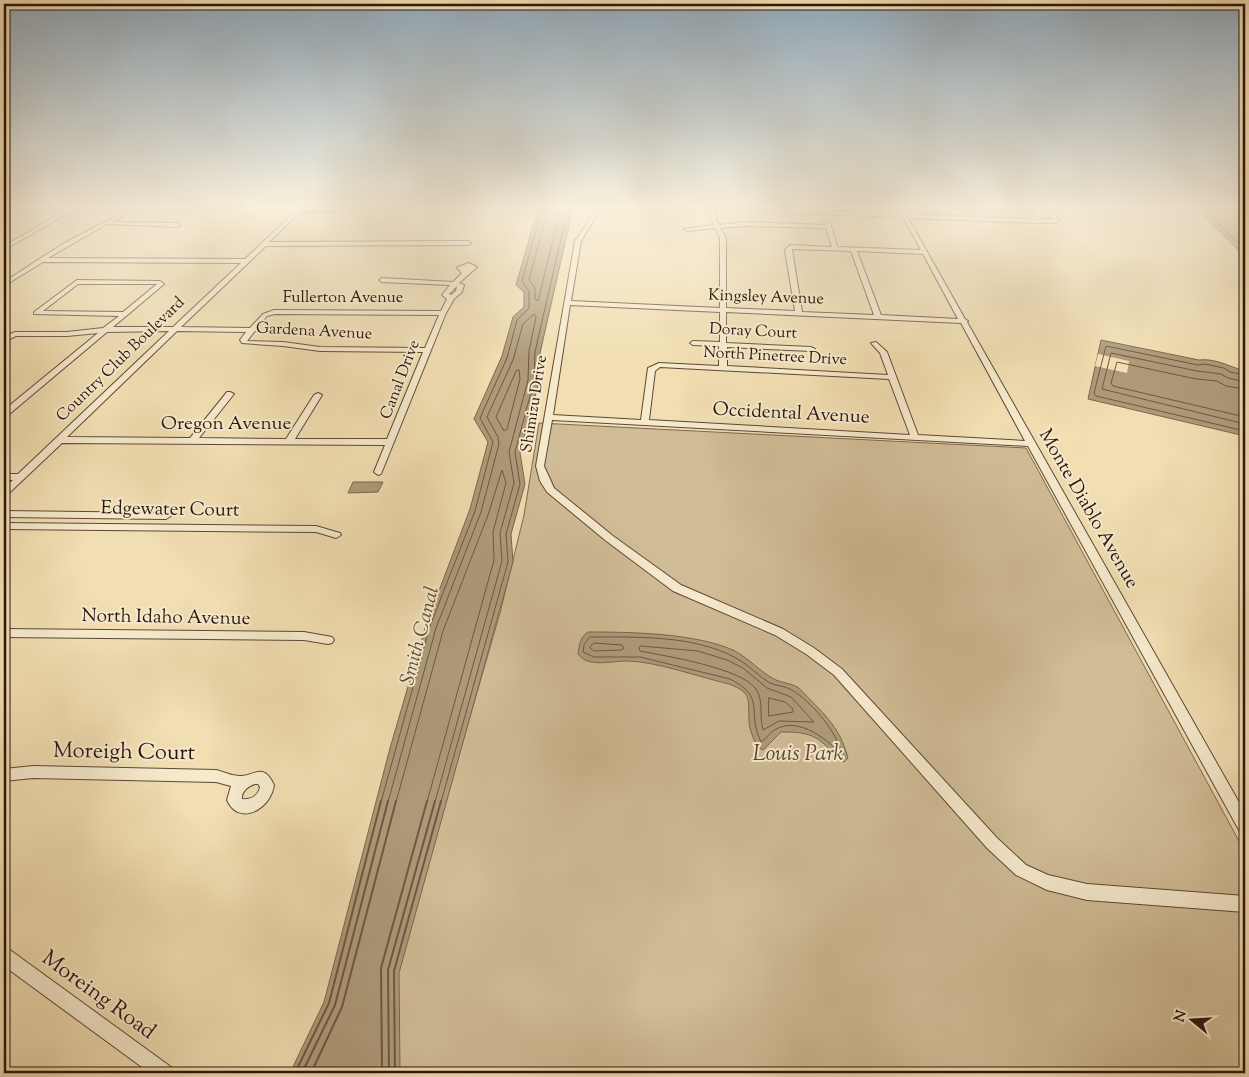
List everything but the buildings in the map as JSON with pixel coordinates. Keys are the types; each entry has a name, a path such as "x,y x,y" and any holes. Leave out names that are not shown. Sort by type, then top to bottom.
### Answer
{"street":[{"path":"4,284 45,258"},
{"name":"Country Club Boulevard","path":"4,493 251,258"},
{"name":"Shimizu Drive","path":"575,258 540,466 545,482 558,497 677,588 779,632 810,651 838,672 872,707 992,843 1021,870 1047,882 1087,892 1245,904"},
{"path":"723,258 723,369"},
{"path":"789,258 799,313"},
{"path":"857,258 878,317"},
{"name":"Monte Diablo Avenue","path":"929,258 1245,827"},
{"path":"42,260 248,261"},
{"name":"Canal Drive","path":"378,472 450,294 459,292 458,287 465,273"},
{"path":"382,280 458,287"},
{"path":"4,414 106,330 125,314 161,283 77,282 36,312 42,314 125,314"},
{"name":"Kingsley Avenue","path":"567,303 965,321"},
{"name":"Fullerton Avenue","path":"252,330 265,315 274,312 442,313"},
{"name":"Gardena Avenue","path":"4,340 13,334 67,334 106,330 252,330"},
{"name":"Gardena Avenue","path":"252,330 244,339 244,342 320,349 427,350"},
{"name":"Doray Court","path":"693,343 811,349"},
{"path":"874,343 883,352 915,438"},
{"name":"North Pinetree Drive","path":"645,423 650,376 653,368 657,366 892,377"},
{"path":"192,441 230,394"},
{"path":"289,441 318,394"},
{"name":"Occidental Avenue","path":"548,417 1031,444"},
{"name":"Oregon Avenue","path":"60,440 391,442"},
{"path":"4,477 21,477"},
{"path":"4,514 166,516"},
{"name":"Edgewater Court","path":"4,526 316,529 336,536"},
{"name":"North Idaho Avenue","path":"4,633 304,636 328,640"},
{"name":"Moreigh Court","path":"4,775 34,772 216,776 242,783"},
{"name":"Moreing Road","path":"4,956 165,1073"}],"green space":[{"name":"Louis Park","path":"539,423 1026,448 1245,852 1245,1073 391,1073 392,986 500,613 524,515"}],"water":[{"path":"524,258 562,258 540,353 539,382 520,453 525,484 511,534 513,562 399,973 400,1073 290,1073 324,1002 390,748 426,625 470,509 488,442 474,419 502,356 513,317 524,307 524,292 516,285"},
{"path":"1101,340 1217,362 1245,371 1245,436 1088,399"},
{"path":"353,482 383,482 378,492 348,493"},
{"path":"588,632 643,633 681,637 717,644 733,650 769,676 799,688 835,728 848,758 844,762 818,739 798,733 781,732 763,750 757,747 752,734 749,724 748,701 742,690 729,684 650,664 626,661 600,663 588,661 578,654 579,645"}],"pier":[{"path":"1098,354 1129,361 1127,373 1095,366"}],"water label":[{"name":"Smith Canal","path":"421,636"}]}
